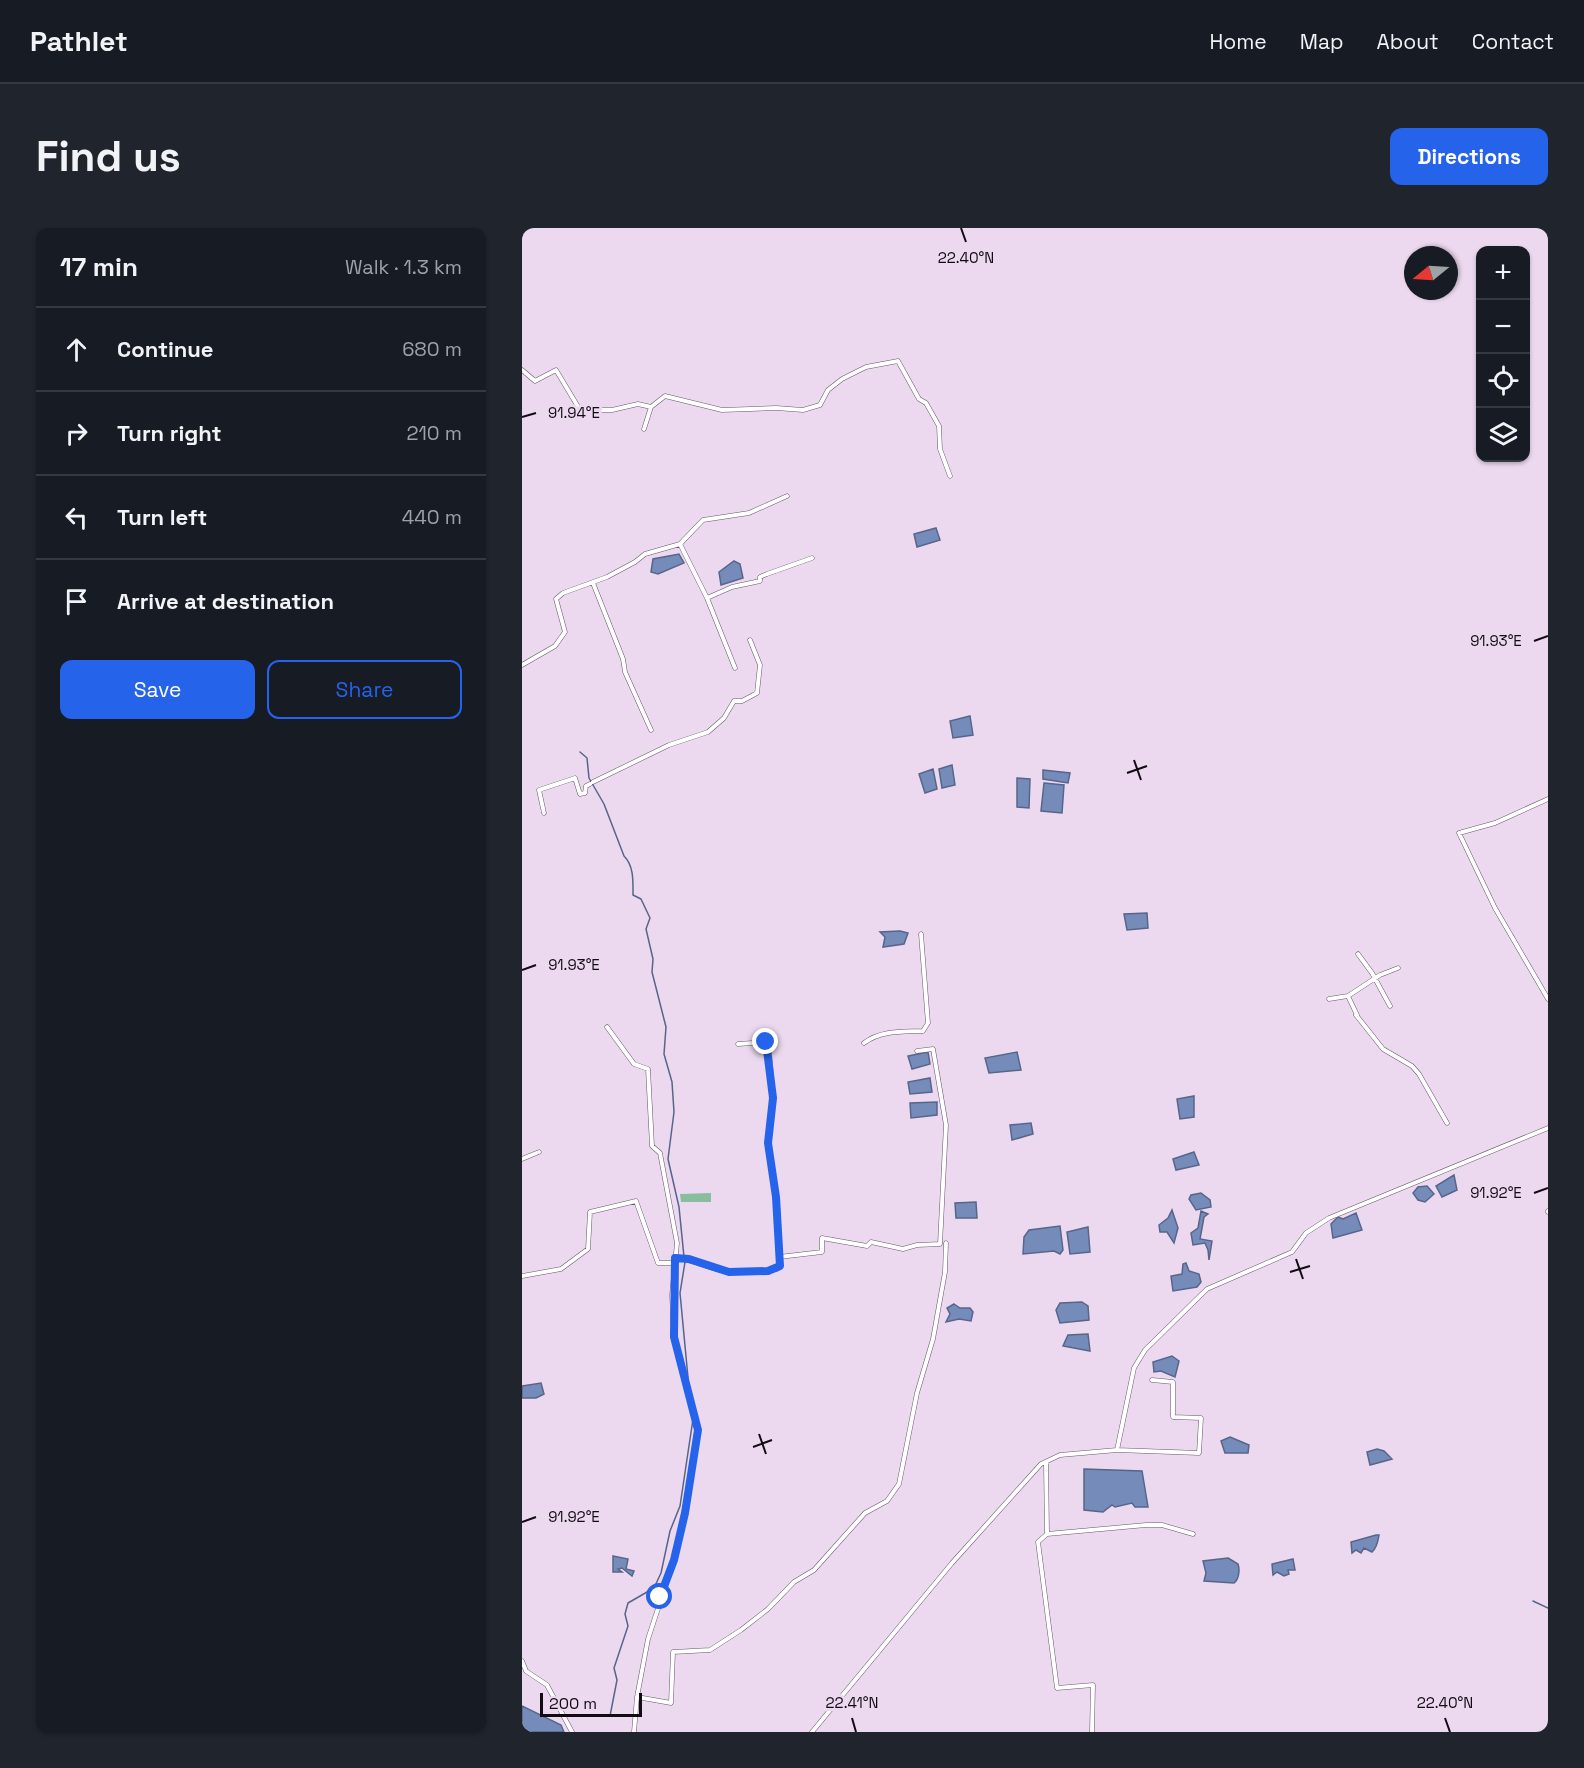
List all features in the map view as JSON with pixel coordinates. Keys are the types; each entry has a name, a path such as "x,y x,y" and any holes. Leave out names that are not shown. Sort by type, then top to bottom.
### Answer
{"street":[{"path":"644,429 651,407 670,396 722,410 812,408 823,402 828,390 842,380 866,368 898,361 919,399 926,403 939,426 940,449 950,476"},
{"path":"522,370 535,381 556,370 580,410 612,410 638,404 651,407"},
{"path":"522,665 555,646 565,632 556,598 563,593 593,583 635,562 645,554 680,544 703,520 749,513 787,496"},
{"path":"680,544 707,598 735,668"},
{"path":"707,598 732,587 760,581 760,577 812,558"},
{"path":"593,583 626,672 651,730"},
{"path":"544,813 539,790 575,778 580,794 585,793 586,786 591,783 669,745 708,732 724,718 734,700 742,701 757,693 760,665 750,640"},
{"path":"1548,799 1495,823 1458,833 1495,908 1548,999"},
{"path":"864,1043 872,1036 885,1033 923,1030 928,1023 921,934"},
{"path":"1358,954 1372,973 1374,981 1390,1006"},
{"path":"1329,999 1348,996 1398,968"},
{"path":"1348,996 1356,1015 1383,1049 1412,1066 1419,1074 1446,1123"},
{"path":"607,1027 634,1064 648,1069 652,1146 660,1154 677,1243 674,1263 674,1337 698,1430 685,1513 674,1560 648,1639 637,1697 634,1732"},
{"path":"675,1258 689,1259 729,1272 777,1269 780,1266 776,1197 768,1143 773,1098 769,1049 765,1042 738,1044"},
{"path":"779,1257 822,1251 822,1238 867,1246 871,1242 903,1249 917,1245 940,1244 946,1125 933,1049 917,1051"},
{"path":"1117,1450 1134,1368 1145,1350 1207,1289 1292,1252 1306,1233 1329,1218 1548,1128"},
{"path":"522,1159 539,1152"},
{"path":"522,1276 561,1269 588,1249 590,1212 636,1201 658,1263 674,1263"},
{"path":"637,1697 671,1703 673,1652 710,1650 741,1630 768,1609 794,1582 814,1570 865,1513 887,1501 899,1484 917,1393 933,1339 945,1272 946,1243"},
{"path":"813,1732 952,1563 1046,1462 1060,1455 1117,1450 1199,1453 1201,1418 1173,1417 1173,1382 1152,1380"},
{"path":"1046,1462 1047,1533"},
{"path":"1092,1732 1093,1685 1057,1688 1038,1542 1047,1533 1146,1525 1162,1526 1193,1534"},
{"path":"522,1661 526,1671 547,1685 572,1732"}],"green space":[{"path":"711,1193 711,1202 681,1202 680,1194"}],"water":[{"path":"936,528 940,540 917,547 914,534"},
{"path":"679,554 684,563 658,574 651,572 653,559"},
{"path":"734,561 740,564 743,578 721,585 719,572"},
{"path":"970,716 973,735 953,738 950,721"},
{"path":"952,765 955,785 942,788 939,769"},
{"path":"933,769 937,789 925,793 919,774"},
{"path":"1043,770 1070,773 1068,783 1043,779"},
{"path":"1017,778 1030,779 1029,808 1017,807"},
{"path":"1044,783 1064,785 1062,813 1041,811"},
{"path":"1147,913 1148,928 1127,930 1124,914"},
{"path":"880,932 908,933 904,944 883,947 885,937"},
{"path":"928,1052 930,1064 912,1069 908,1056"},
{"path":"1017,1052 1021,1070 989,1073 985,1058"},
{"path":"930,1078 932,1092 910,1094 908,1082"},
{"path":"1194,1096 1194,1117 1180,1119 1177,1099"},
{"path":"937,1102 937,1115 911,1118 910,1103"},
{"path":"1031,1123 1033,1134 1012,1140 1010,1125"},
{"path":"1194,1152 1199,1165 1176,1170 1173,1159"},
{"path":"1454,1175 1457,1190 1442,1197 1436,1186"},
{"path":"1427,1186 1434,1194 1425,1202 1418,1200 1413,1193 1418,1187"},
{"path":"1201,1193 1210,1200 1211,1207 1196,1210 1189,1199 1191,1195"},
{"path":"976,1202 977,1218 956,1218 955,1203"},
{"path":"1172,1210 1178,1228 1174,1243 1167,1232 1160,1232 1159,1225 1168,1218"},
{"path":"1201,1211 1208,1214 1204,1217 1200,1239 1212,1241 1209,1260 1205,1243 1193,1245 1191,1233 1198,1228"},
{"path":"1356,1213 1362,1230 1333,1238 1331,1224 1338,1217 1343,1219"},
{"path":"1060,1226 1063,1250 1060,1254 1054,1251 1023,1254 1024,1237 1029,1230"},
{"path":"1088,1227 1090,1252 1070,1254 1067,1232"},
{"path":"1186,1263 1189,1271 1199,1274 1201,1282 1197,1287 1173,1291 1171,1276 1182,1274 1183,1264"},
{"path":"1082,1302 1088,1306 1089,1320 1060,1323 1056,1310 1060,1303"},
{"path":"954,1304 960,1308 970,1308 973,1312 971,1321 959,1319 946,1322 950,1314 947,1308"},
{"path":"1088,1334 1090,1351 1063,1346 1068,1335"},
{"path":"1172,1356 1179,1361 1175,1377 1161,1371 1154,1372 1153,1362"},
{"path":"541,1383 544,1394 536,1398 522,1398 522,1386"},
{"path":"1230,1437 1249,1445 1248,1453 1225,1453 1221,1441"},
{"path":"1377,1449 1384,1451 1392,1459 1370,1465 1367,1452"},
{"path":"1084,1469 1142,1471 1148,1507 1135,1507 1132,1503 1115,1507 1112,1505 1103,1512 1084,1510"},
{"path":"1379,1535 1378,1542 1372,1552 1364,1548 1361,1553 1356,1550 1352,1553 1351,1542"},
{"path":"613,1556 628,1559 626,1569 634,1571 632,1576 622,1568 618,1569 622,1572 613,1572"},
{"path":"1228,1558 1239,1566 1238,1577 1234,1583 1204,1581 1206,1573 1203,1561"},
{"path":"1293,1559 1295,1570 1288,1570 1289,1574 1284,1576 1277,1572 1273,1575 1272,1564"},
{"path":"522,1706 561,1725 564,1732 522,1732"}],"waterway":[{"path":"580,752 587,758 589,778 604,804 624,856 630,864 633,895 641,899 650,918 646,929 653,959 652,972 666,1027 664,1054 672,1082 674,1112 668,1159 679,1207 684,1257"},
{"path":"685,1262 680,1293 689,1388"},
{"path":"610,1716 617,1680 614,1668 628,1626 625,1614 628,1603 654,1588 661,1573 670,1531 680,1506 693,1419 689,1401"},
{"path":"1533,1601 1548,1608"}],"route":[{"path":"660,1597 674,1560 685,1513 698,1430 674,1337 672,1295 675,1258 689,1259 729,1272 768,1271 780,1266 776,1197 768,1143 773,1098 769,1049 766,1042"}]}
